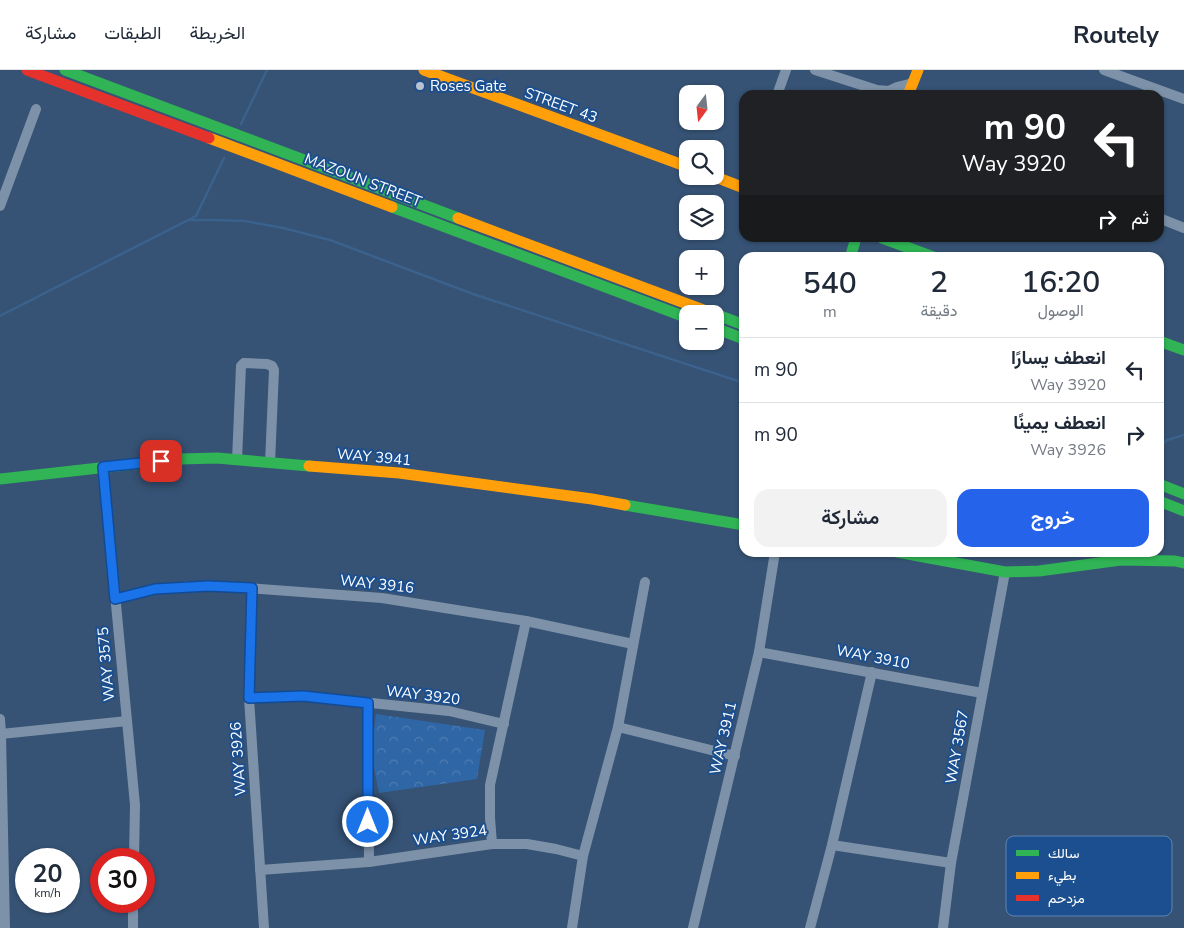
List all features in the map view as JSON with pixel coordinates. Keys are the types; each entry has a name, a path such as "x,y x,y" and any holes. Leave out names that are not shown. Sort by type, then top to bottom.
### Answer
{"main road":[{"name":"MAZOUN STREET","path":"27,70 679,315"},
{"name":"MAZOUN STREET","path":"65,70 690,305"},
{"path":"73,70 98,82"},
{"name":"STREET 43","path":"424,70 440,73 679,164"},
{"path":"910,90 918,70"},
{"path":"724,179 739,184"},
{"path":"893,242 920,252"},
{"name":"MAZOUN STREET","path":"724,317 739,322"},
{"path":"724,331 739,337"},
{"path":"1164,343 1184,350"},
{"name":"WAY 3941","path":"0,479 180,459 217,458 408,475 592,500 739,524"},
{"path":"1164,486 1184,494"},
{"path":"1164,503 1184,511"},
{"path":"924,557 1004,572 1039,571 1121,560 1175,561 1184,563"}],"street":[{"path":"774,70 785,72 778,90"},
{"path":"815,70 877,90"},
{"path":"1104,70 1159,90"},
{"path":"891,90 913,83"},
{"path":"1164,92 1184,99"},
{"path":"0,206 36,109"},
{"path":"1164,220 1184,228"},
{"path":"237,460 241,366 244,363 267,364 272,366 274,370 270,462"},
{"name":"WAY 3575","path":"103,467 134,805 134,848"},
{"name":"WAY 3911","path":"693,928 759,652 774,557"},
{"name":"WAY 3567","path":"943,928 951,863 1004,572"},
{"path":"572,928 583,856 618,727 645,582"},
{"name":"WAY 3916","path":"115,599 155,589 194,586 222,586 382,598 526,621 633,644"},
{"name":"WAY 3926","path":"252,588 249,698 264,928"},
{"path":"492,844 490,786 526,621"},
{"name":"WAY 3910","path":"759,652 982,693"},
{"path":"810,928 832,845 872,672"},
{"name":"WAY 3920","path":"249,698 303,696 449,711 504,724"},
{"path":"368,703 368,862"},
{"path":"0,720 2,874 5,928"},
{"path":"1,734 127,721"},
{"path":"618,727 735,756"},
{"name":"WAY 3924","path":"260,870 368,862 492,844 527,844 583,856"},
{"path":"832,845 951,863"},
{"path":"133,913 133,928"}],"green space":[{"path":"376,714 485,730 477,779 379,793 371,752"}],"waterway":[{"path":"241,124 267,70"},
{"path":"0,316 196,216 224,158"},
{"path":"188,220 245,221 330,240 473,294 739,381"},
{"path":"1164,443 1167,440 1184,435"}],"traffic: fast":[{"path":"65,70 458,218"},
{"path":"392,207 679,315"},
{"path":"852,252 855,242"},
{"path":"893,242 920,252"},
{"path":"724,317 739,323"},
{"path":"724,331 739,337"},
{"path":"1164,343 1184,350"},
{"path":"0,479 180,459 217,458 309,466"},
{"path":"1164,486 1184,494"},
{"path":"1164,503 1184,511"},
{"path":"625,505 739,524"},
{"path":"924,557 1005,572 1039,571 1121,560 1175,561 1184,563"}],"traffic: slow":[{"path":"424,70 679,164"},
{"path":"910,90 918,70"},
{"path":"209,138 392,207"},
{"path":"724,180 739,186"},
{"path":"458,218 690,305"},
{"path":"309,466 399,473 625,505"}],"traffic: jam":[{"path":"27,70 209,138"}],"place":[{"name":"Roses Gate","path":"420,86"}],"route":[{"path":"161,461 103,467 115,599 155,589 194,586 252,588 249,698 303,696 368,703 368,822"}]}
